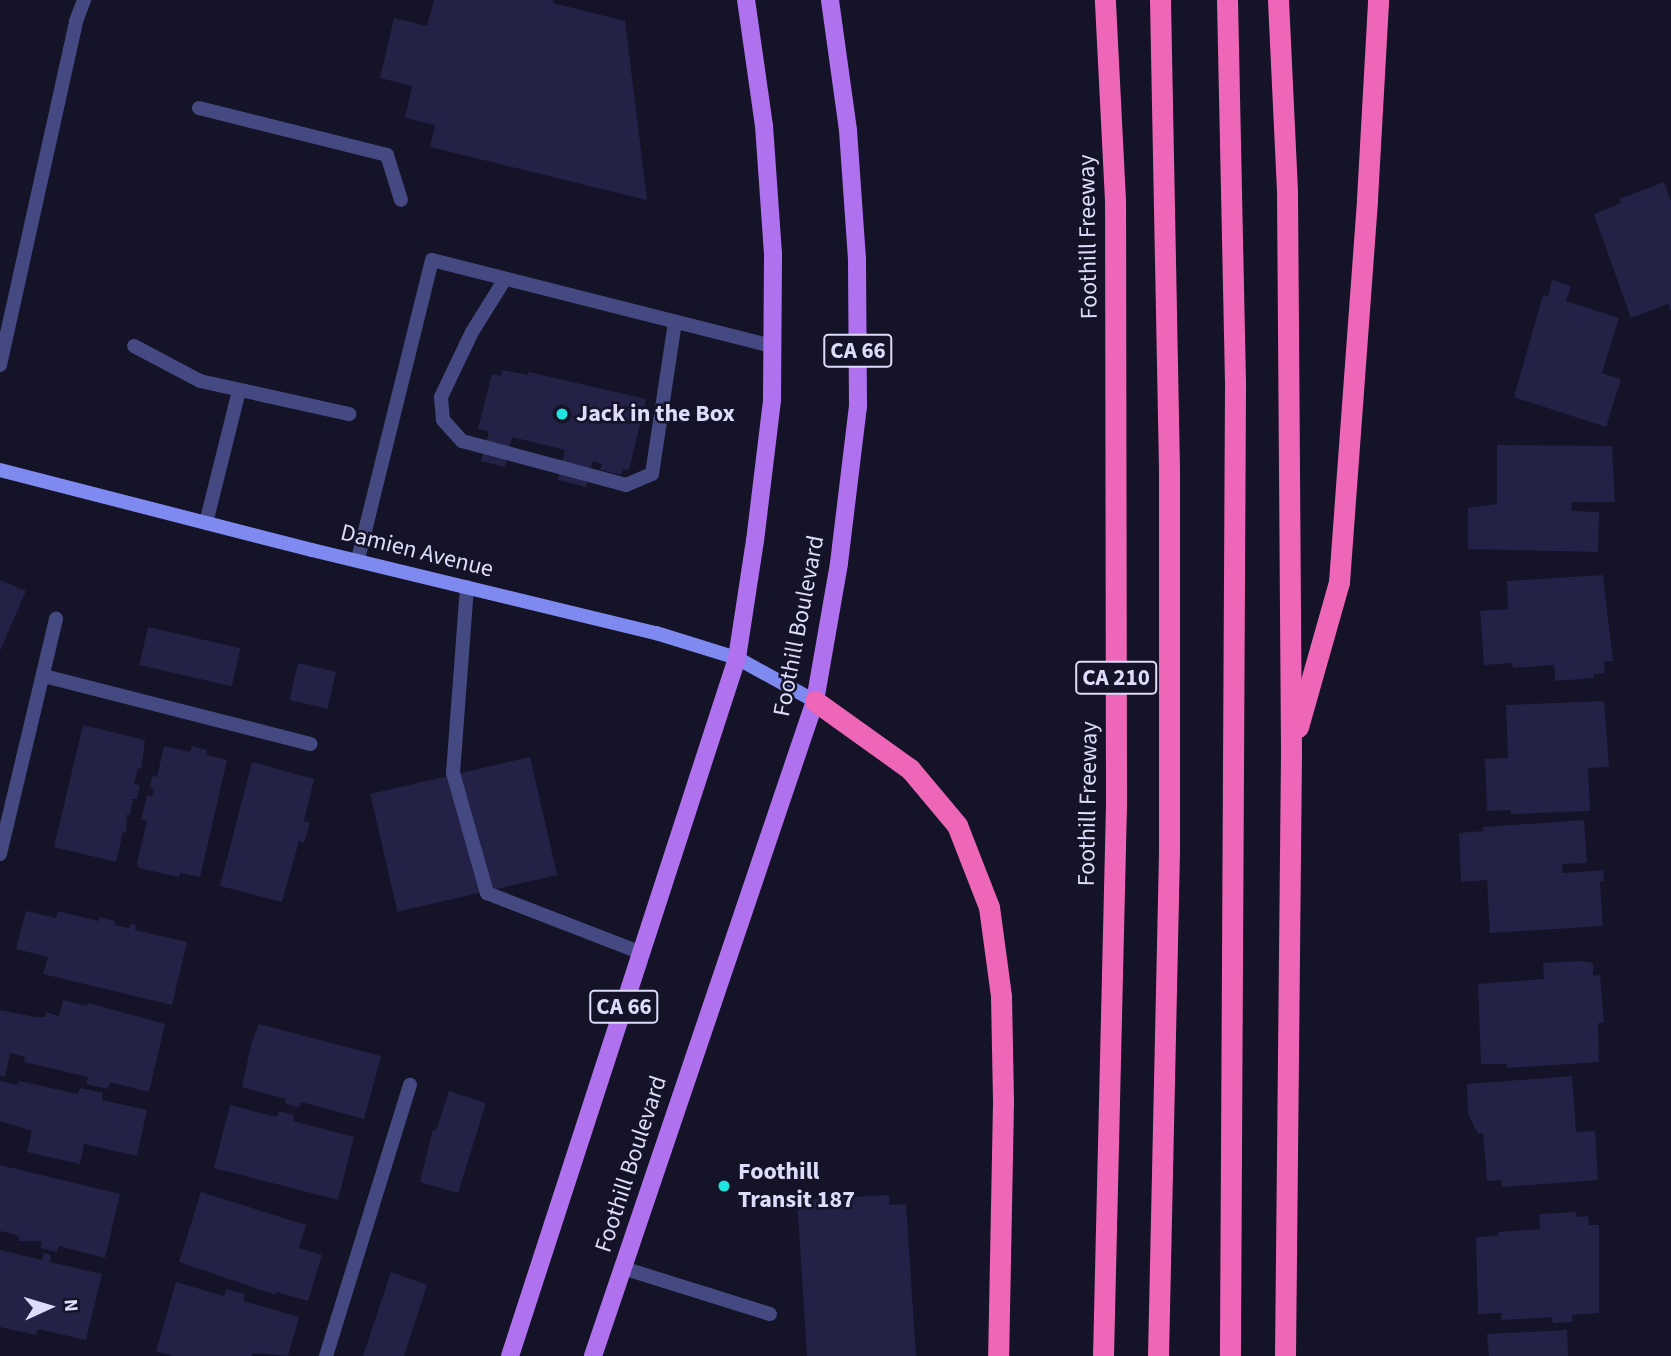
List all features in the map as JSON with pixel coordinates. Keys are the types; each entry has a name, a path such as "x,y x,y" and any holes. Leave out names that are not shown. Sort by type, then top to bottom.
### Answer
{"highway":[{"name":"Foothill Freeway","path":"1103,1356 1116,804 1115,200 1105,0"},
{"path":"1158,1356 1169,850 1169,469 1160,0"},
{"path":"1227,0 1234,387 1230,1356"},
{"path":"1278,0 1287,191 1291,753 1285,1356"},
{"path":"1291,753 1339,582 1367,199 1378,0"},
{"path":"815,701 910,769 918,778 957,825 989,907 1001,996 1003,1091 998,1356"}],"main road":[{"name":"CA 66","path":"510,1356 737,659 772,400 773,254 765,139 746,0"},
{"name":"Foothill Boulevard","path":"593,1356 815,701 839,563 858,407 858,259 848,130 830,0"},
{"name":"Damien Avenue","path":"0,470 656,633 737,659 815,701"}],"street":[{"path":"0,365 76,21 84,0"},
{"path":"199,108 387,155 401,200"},
{"path":"358,559 432,261 772,346"},
{"path":"505,279 472,332 441,397 443,420 462,441 626,485 652,474 675,322"},
{"path":"134,346 200,381 349,414"},
{"path":"206,523 239,391"},
{"path":"467,587 453,773 487,893 642,953"},
{"path":"0,854 56,619"},
{"path":"44,676 310,744"},
{"path":"327,1356 410,1085"},
{"path":"622,1268 770,1314"}],"building":[{"path":"434,0 553,0 553,3 625,21 647,200 430,147 435,125 405,118 412,86 380,78 394,18 427,26"},
{"path":"1664,182 1671,202 1671,311 1668,304 1631,318 1594,214 1621,203 1619,199"},
{"path":"1552,280 1571,286 1566,301 1619,318 1602,373 1621,379 1606,427 1514,397 1543,295 1548,296"},
{"name":"Jack in the Box","path":"503,370 527,375 529,372 646,399 629,470 623,469 621,475 600,470 602,464 593,461 586,487 558,480 565,450 512,437 505,467 481,461 489,431 478,429 492,374 501,376"},
{"path":"1497,445 1612,446 1615,502 1572,502 1571,511 1599,512 1598,552 1468,549 1468,508 1497,504"},
{"path":"1603,575 1613,661 1604,661 1605,673 1594,674 1594,678 1555,681 1554,665 1513,668 1512,663 1484,665 1480,611 1508,609 1507,581"},
{"path":"0,580 26,591 0,651"},
{"path":"148,627 241,648 232,686 139,665"},
{"path":"298,663 336,672 327,709 289,700"},
{"path":"1604,701 1609,767 1588,768 1590,811 1511,814 1511,810 1487,811 1485,759 1508,758 1506,705"},
{"path":"83,725 145,740 141,769 138,768 134,784 140,785 137,799 130,799 133,800 130,815 127,814 126,833 123,832 116,862 54,847"},
{"path":"164,746 190,752 192,746 207,750 206,755 227,760 200,877 180,873 179,877 139,868 137,863 147,821 141,820 147,795 152,796 152,776 157,777"},
{"path":"530,757 557,875 397,912 370,794"},
{"path":"252,762 314,779 304,821 310,823 304,843 299,841 282,902 220,886"},
{"path":"1584,820 1587,863 1562,864 1563,873 1603,870 1604,881 1600,882 1603,926 1490,933 1487,880 1461,882 1459,833 1483,831 1483,827"},
{"path":"26,911 56,918 58,911 98,921 100,917 115,921 114,925 129,928 131,924 136,925 135,930 187,942 172,1005 43,974 48,957 16,949"},
{"path":"1543,963 1593,963 1593,976 1600,975 1604,1023 1598,1023 1599,1062 1507,1068 1507,1064 1481,1064 1478,984 1544,979"},
{"path":"63,1000 87,1006 88,1003 165,1024 149,1092 110,1082 108,1089 86,1084 88,1077 24,1062 25,1057 10,1053 5,1077 0,1076 0,1010 35,1017 45,1017 46,1012 59,1016"},
{"path":"259,1024 381,1056 364,1119 301,1102 299,1108 285,1103 286,1099 242,1087 251,1045"},
{"path":"1572,1076 1576,1132 1595,1131 1598,1180 1502,1187 1501,1180 1487,1181 1483,1133 1478,1134 1468,1114 1467,1084"},
{"path":"0,1081 18,1085 19,1081 78,1094 80,1088 103,1093 102,1100 147,1110 137,1156 84,1144 80,1164 27,1152 32,1131 0,1121"},
{"path":"449,1091 486,1103 458,1193 420,1182 433,1129 436,1131"},
{"path":"230,1105 277,1117 279,1111 294,1115 293,1121 354,1137 338,1200 214,1168"},
{"path":"0,1165 120,1194 105,1258 59,1246 57,1252 40,1248 42,1241 18,1241 19,1236 0,1231"},
{"path":"201,1192 306,1225 299,1248 322,1255 308,1301 277,1292 276,1295 179,1262"},
{"path":"889,1195 889,1205 906,1204 916,1356 807,1356 797,1200"},
{"path":"1576,1212 1577,1217 1588,1216 1589,1225 1599,1225 1599,1313 1572,1315 1573,1322 1553,1323 1552,1317 1501,1320 1502,1313 1478,1314 1476,1237 1498,1236 1498,1232 1540,1229 1539,1214"},
{"path":"0,1250 42,1260 44,1253 51,1255 50,1262 102,1274 86,1340 38,1329 36,1335 0,1327"},
{"path":"391,1272 427,1285 404,1356 363,1356"},
{"path":"176,1282 224,1296 226,1289 245,1294 243,1301 299,1317 288,1356 253,1353 252,1356 172,1356 156,1351"},
{"path":"1567,1330 1568,1356 1489,1356 1487,1334"}],"place":[{"name":"Jack in the Box","path":"562,414"},
{"name":"Foothill Transit 187","path":"724,1186"}]}
